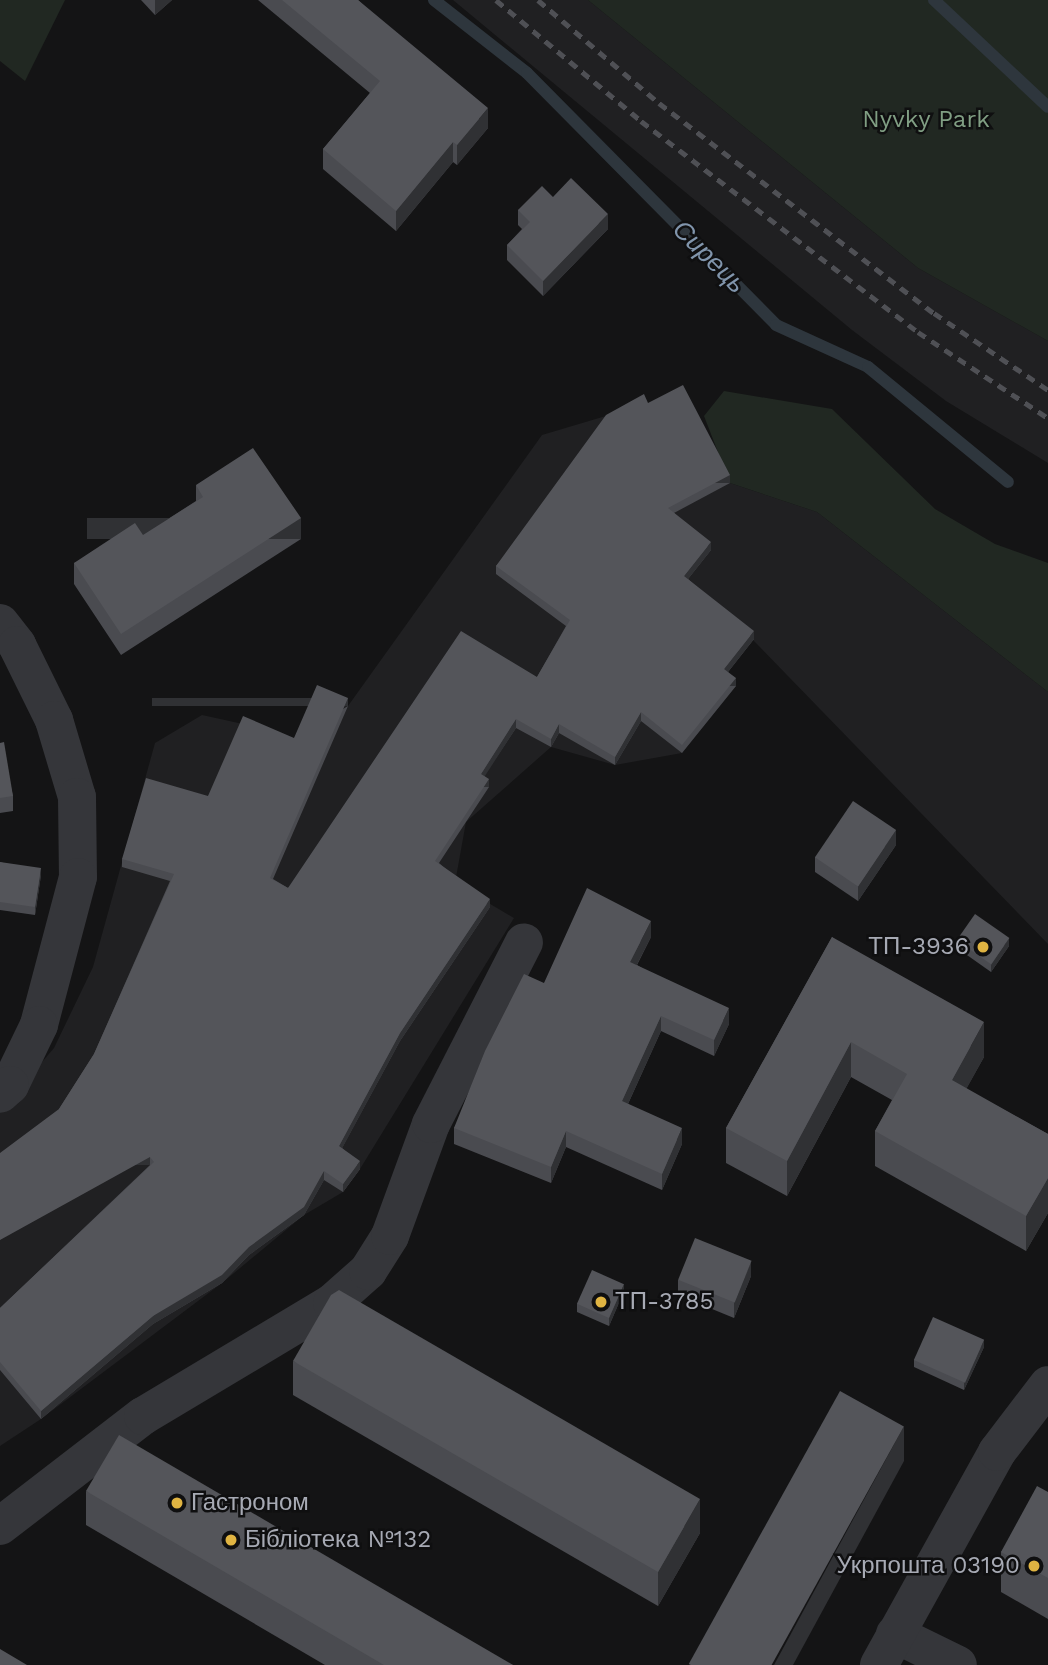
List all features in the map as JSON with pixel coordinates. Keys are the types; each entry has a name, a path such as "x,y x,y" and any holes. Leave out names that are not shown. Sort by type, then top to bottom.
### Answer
{"street":[{"path":"0,623 17,645 54,720 77,797 78,877 39,1025 10,1085 0,1094"},
{"path":"0,1526 143,1416 332,1303 368,1271 390,1237 431,1124 524,942"},
{"path":"958,1665 887,1649 997,1452 1048,1385"}],"shaded area":[{"path":"453,0 588,0 918,268 1048,341 1048,463 946,401 852,330"},
{"path":"683,393 730,483 817,512 1048,692 1048,944 753,640 724,676 736,686 682,753 615,765 551,747 466,822 455,883 514,918 360,1169 343,1192 304,1215 222,1283 41,1419 0,1446 0,1111 54,1048 93,967 155,743 202,715 243,724 293,746 317,693 348,706 542,435"}],"green space":[{"path":"0,0 65,0 25,81 0,61"},
{"name":"Nyvky Park","path":"588,0 1048,0 1048,341 918,268"},
{"path":"724,391 832,409 935,509 995,544 1048,563 1048,692 817,512 730,483 704,416"}],"building":[{"path":"282,0 358,0 488,108 457,145 453,142 396,211 323,149 380,81"},
{"path":"571,178 608,214 543,281 507,245 530,222 518,210 542,186 553,197"},
{"path":"683,385 730,475 668,508 711,542 684,576 754,631 724,669 736,678 682,745 641,712 615,757 559,724 551,739 516,719 481,774 489,779 435,861 490,899 400,1033 339,1146 360,1161 343,1184 324,1171 304,1207 249,1247 222,1275 153,1316 41,1411 0,1362 0,1308 154,1162 150,1157 0,1240 0,1153 59,1109 94,1054 174,874 122,859 146,778 208,796 243,716 294,738 317,685 348,698 270,878 288,888 461,631 537,677 570,620 496,566 606,415 644,394 648,403"},
{"path":"253,448 301,518 121,634 74,563 135,523 143,535 203,497 196,485"},
{"path":"4,742 13,796 0,798 0,743"},
{"path":"853,801 896,830 858,886 815,857"},
{"path":"0,862 41,868 35,907 0,902"},
{"path":"587,888 651,921 630,962 729,1008 714,1040 661,1016 622,1101 682,1128 662,1174 566,1131 551,1167 454,1128 485,1051 524,974 544,983"},
{"name":"ТП-3936","path":"975,914 1009,938 991,964 957,940"},
{"path":"832,937 984,1022 952,1080 1048,1134 1048,1178 1026,1216 875,1131 907,1074 851,1042 787,1161 726,1128"},
{"path":"695,1238 752,1261 735,1303 678,1280"},
{"name":"ТП-3785","path":"592,1270 624,1284 609,1318 577,1304"},
{"path":"339,1290 700,1499 658,1572 293,1361 331,1295"},
{"path":"933,1317 984,1340 965,1383 914,1360"},
{"path":"840,1391 904,1426 772,1665 689,1664"},
{"path":"119,1435 513,1665 384,1665 86,1491"},
{"path":"1037,1486 1048,1492 1048,1578 1001,1552"},
{"path":"0,1649 27,1665 0,1665"}],"waterway":[{"name":"Сирець","path":"434,0 527,73 776,325 868,367 1008,482"},
{"path":"934,0 1048,107"}],"railway":[{"path":"496,0 641,121 918,332 1048,418"},
{"path":"538,0 659,103 934,313 1048,390"}],"place":[{"name":"ТП-3936","path":"983,947"},
{"name":"ТП-3785","path":"601,1302"},
{"name":"Гастроном","path":"177,1503"},
{"name":"Бібліотека №132","path":"231,1540"},
{"name":"Укрпошта 03190","path":"1034,1566"}]}
